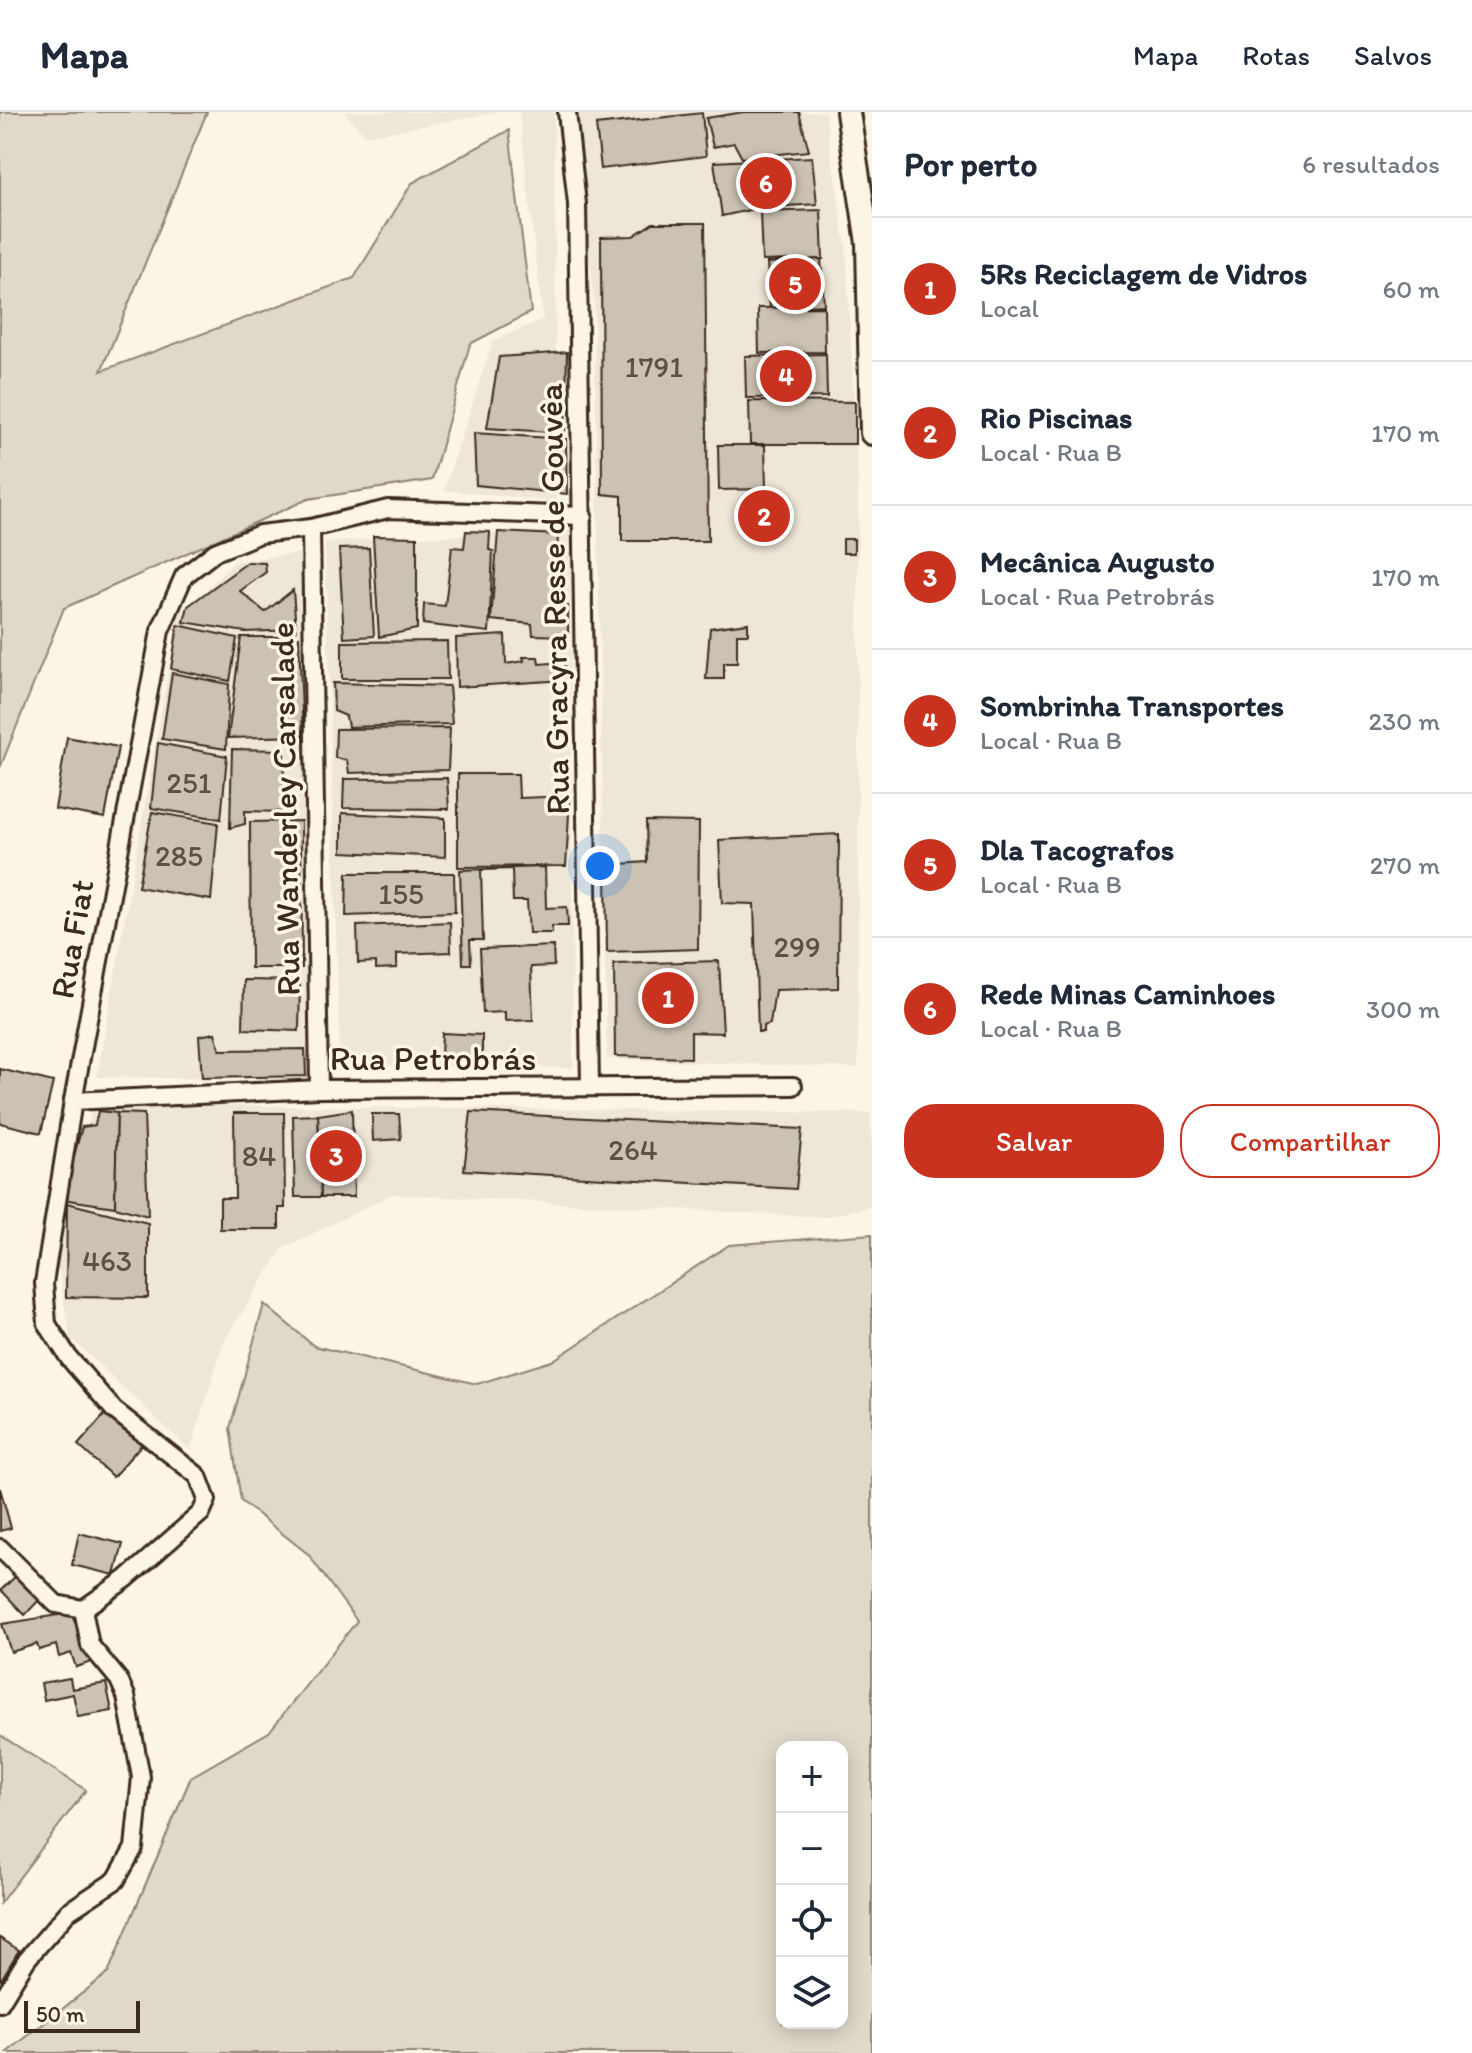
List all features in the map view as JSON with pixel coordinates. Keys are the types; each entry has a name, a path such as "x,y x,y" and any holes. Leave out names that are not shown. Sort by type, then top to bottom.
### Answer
{"street":[{"name":"Rua Gracyra Resse de Gouvêa","path":"567,112 577,204 590,1087"},
{"path":"848,112 868,243 872,433"},
{"name":"Rua Fiat","path":"83,1609 136,1569 201,1513 207,1500 198,1476 114,1410 69,1358 47,1324 44,1283 73,1101 160,631 184,576 215,552 260,534 311,528 388,509 583,516"},
{"name":"Rua Wanderley Carsalade","path":"311,528 319,1089"},
{"name":"Rua Petrobrás","path":"73,1101 319,1089 793,1086"},
{"path":"0,1548 56,1604 83,1609 90,1645 119,1680 126,1696 141,1777 134,1848 116,1880 69,1911 27,1959 0,2003"}],"shaded area":[{"path":"0,112 207,112 101,371 354,278 412,183 509,130 531,312 470,344 432,480 308,499 64,608 0,768"},
{"path":"344,112 500,112 366,136"},
{"path":"519,112 554,112 557,502 444,490 493,341 543,319"},
{"path":"576,112 825,112 846,247 858,483 858,1068 607,1059 594,305"},
{"path":"570,530 573,1068 340,1065 325,542"},
{"path":"301,553 307,1080 97,1077 178,616 236,561"},
{"path":"94,1104 871,1113 872,1206 826,1217 392,1194 282,1249 224,1341 190,1450 70,1337 54,1242"},
{"path":"872,1234 872,2053 6,2053 108,1973 191,1777 269,1732 357,1621 308,1554 241,1501 230,1428 264,1304 314,1346 477,1384 552,1361 729,1245"},
{"path":"0,1735 86,1790 0,1903"}],"building":[{"path":"744,112 799,112 809,151 742,158 734,143 713,147 706,118"},
{"path":"702,113 706,156 601,169 596,125"},
{"path":"812,157 817,204 759,208 722,216 714,162"},
{"path":"821,210 823,259 762,261 760,212"},
{"path":"653,223 705,223 708,541 622,541 622,496 602,494 601,237 633,236"},
{"path":"821,259 824,305 770,308 767,263"},
{"path":"824,307 825,352 759,353 758,308"},
{"path":"567,352 565,433 487,428 499,357"},
{"path":"826,354 827,397 746,398 745,356"},
{"path":"749,401 855,402 855,444 750,444"},
{"path":"474,433 566,439 567,494 476,485"},
{"path":"718,445 765,445 766,489 719,490"},
{"path":"754,497 773,497 774,535 755,536"},
{"path":"466,531 490,532 489,550 493,551 489,632 423,624 424,604 445,606 452,547 464,548"},
{"path":"498,532 558,535 554,606 568,606 568,636 533,635 532,624 491,620"},
{"path":"373,536 417,537 417,629 379,637"},
{"path":"843,539 854,539 854,553 843,553"},
{"path":"369,548 374,636 344,638 339,549"},
{"path":"248,562 265,563 266,572 240,591 265,612 293,590 296,630 245,632 184,622 188,606"},
{"path":"748,623 748,634 737,634 737,663 724,663 724,679 706,679 710,628"},
{"path":"178,625 237,638 230,681 171,669"},
{"path":"505,635 506,664 524,661 523,657 538,657 539,664 564,662 566,680 457,687 456,638"},
{"path":"241,637 299,637 303,736 228,738"},
{"path":"447,641 448,679 342,679 342,642"},
{"path":"172,673 229,684 226,749 162,739"},
{"path":"333,683 449,686 452,724 348,727 346,716 334,711"},
{"path":"450,728 448,770 349,773 347,760 335,758 336,729"},
{"path":"67,737 118,747 105,818 55,809"},
{"path":"158,743 227,756 221,819 151,808"},
{"path":"232,749 284,750 283,812 245,811 245,824 230,828"},
{"path":"458,774 518,774 519,798 570,796 566,866 458,867"},
{"path":"447,778 449,809 343,808 344,779"},
{"path":"152,812 218,823 211,900 138,887"},
{"path":"342,813 445,818 445,857 342,852"},
{"path":"301,821 302,968 251,968 250,822"},
{"path":"646,821 699,822 698,949 607,952 606,865 647,862"},
{"path":"839,834 838,988 775,990 770,1024 763,1026 763,1032 758,1032 754,904 722,903 719,840"},
{"path":"545,867 546,908 567,907 568,926 552,926 552,933 529,933 527,901 513,901 512,869 481,870 483,940 470,940 471,964 463,964 460,870"},
{"path":"347,873 454,873 455,912 346,916"},
{"path":"450,922 451,952 397,954 397,968 376,969 376,962 358,963 357,926"},
{"path":"553,946 554,966 531,967 533,1020 505,1021 505,1012 483,1013 480,949"},
{"path":"719,961 723,1033 691,1032 691,1058 615,1056 614,964"},
{"path":"244,980 300,981 299,1031 243,1029"},
{"path":"215,1033 220,1050 305,1049 306,1076 202,1078 199,1036"},
{"path":"442,1033 482,1035 482,1059 441,1057"},
{"path":"0,1069 53,1082 41,1133 0,1123"},
{"path":"352,1110 354,1197 321,1197 318,1115"},
{"path":"98,1111 117,1113 115,1207 62,1199 82,1127 95,1125"},
{"path":"471,1112 802,1129 796,1189 464,1170"},
{"path":"117,1113 144,1114 148,1216 115,1207"},
{"path":"234,1113 284,1113 285,1208 279,1208 279,1229 220,1229 220,1198 235,1198"},
{"path":"372,1114 399,1114 401,1139 373,1141"},
{"path":"318,1115 321,1197 295,1197 293,1116"},
{"path":"67,1203 148,1223 148,1298 66,1297"},
{"path":"107,1412 142,1444 113,1477 78,1445"},
{"path":"0,1488 11,1528 0,1531"},
{"path":"79,1533 123,1544 115,1575 72,1565"},
{"path":"17,1575 40,1599 25,1615 1,1590"},
{"path":"71,1613 92,1662 76,1667 71,1653 59,1657 56,1645 39,1650 37,1644 11,1652 2,1624"},
{"path":"70,1678 72,1689 106,1683 112,1711 78,1717 73,1694 44,1700 41,1683"},
{"path":"0,1938 19,1950 1,1980 0,1979"}],"place":[{"name":"Rede Minas Caminhoes","path":"766,183"},
{"name":"Dla Tacografos","path":"795,284"},
{"name":"Sombrinha Transportes","path":"786,376"},
{"name":"Rio Piscinas","path":"764,516"},
{"name":"5Rs Reciclagem de Vidros","path":"668,998"},
{"name":"Mecânica Augusto","path":"336,1156"}]}
